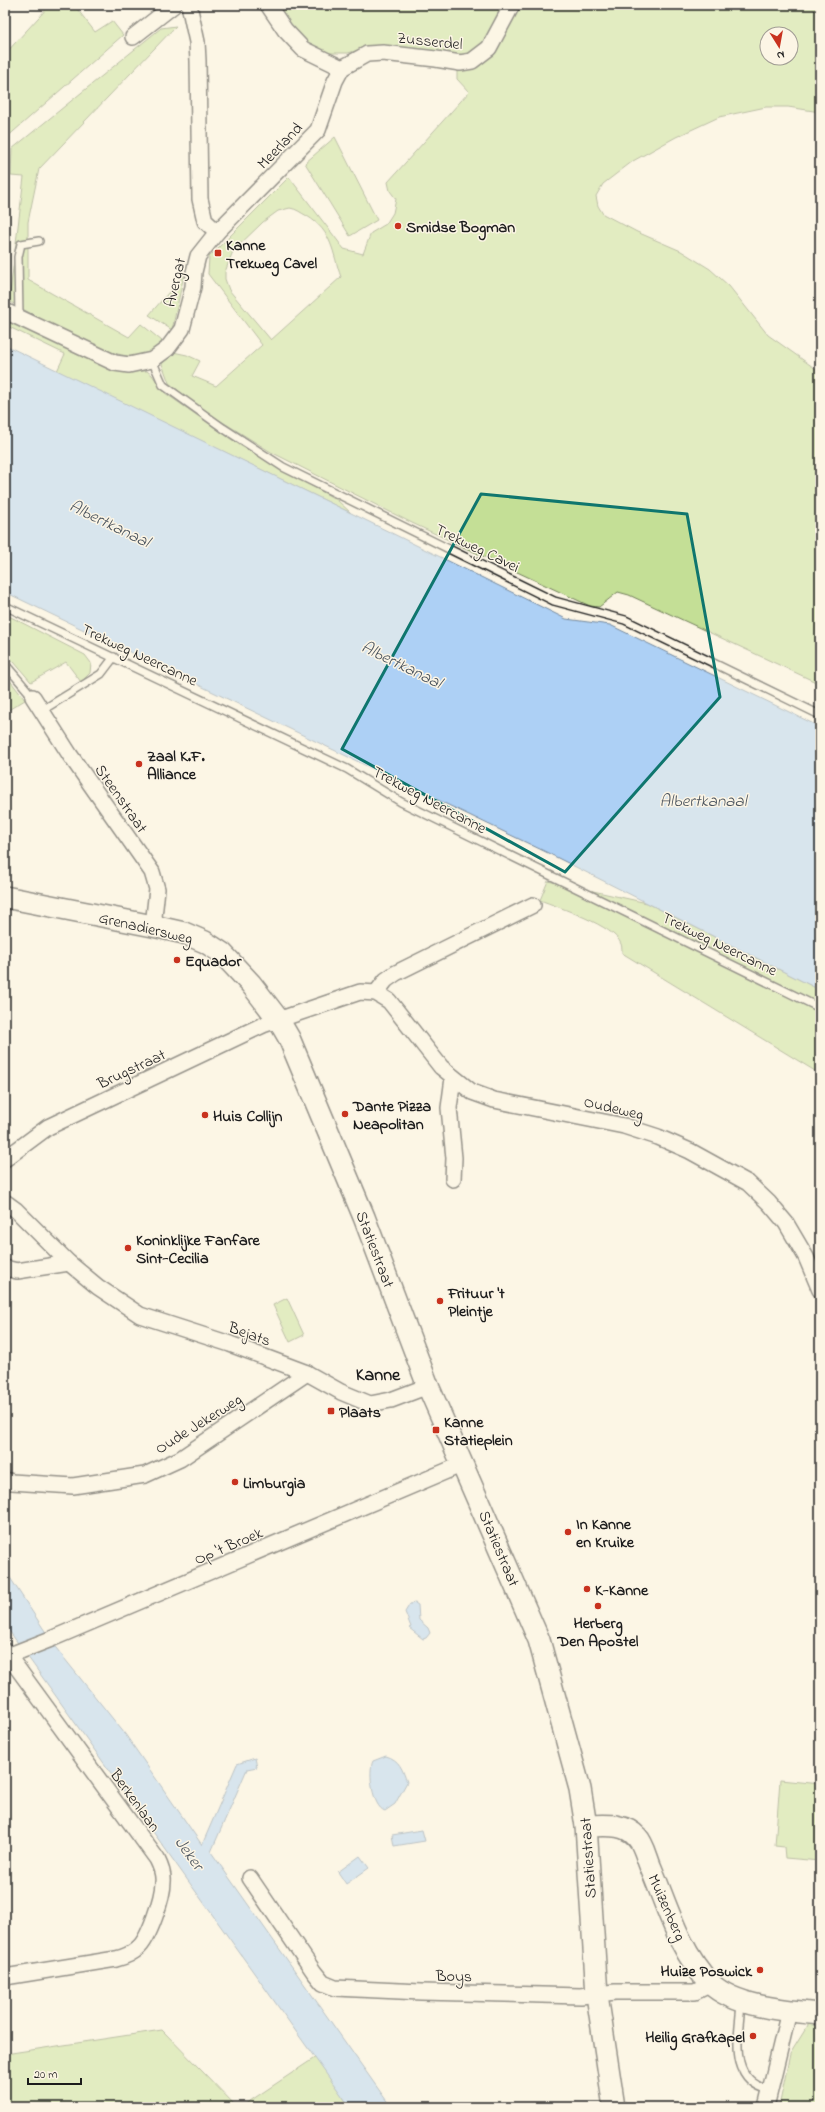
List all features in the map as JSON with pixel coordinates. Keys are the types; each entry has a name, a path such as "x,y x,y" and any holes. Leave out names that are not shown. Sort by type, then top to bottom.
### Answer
{"main road":[{"name":"Grenadiersweg","path":"5,898 153,926 184,933 205,942 222,953 265,1000 278,1019"},
{"name":"Statiestraat","path":"278,1019 288,1038 364,1217 428,1386 539,1640 575,1764 586,1826 597,1995 614,2107"},
{"name":"Muizenberg","path":"586,1826 617,1826 638,1837 680,1937 695,1964 711,1984 741,2001 789,2011 818,2010"}],"street":[{"path":"133,37 174,5"},
{"path":"189,5 197,42 200,199 205,221 217,232"},
{"path":"268,5 285,30 303,49 342,68"},
{"name":"Zusserdel","path":"342,68 367,54 383,53 436,59 460,64 472,61 481,56 489,48 512,5"},
{"name":"Meerland","path":"217,232 318,130 335,81 342,68"},
{"name":"Avergat","path":"5,311 115,363 129,364 152,360 167,349 182,329 193,287 194,272 198,256 217,232"},
{"name":"Steenstraat","path":"33,697 41,711 152,872 157,889 153,926"},
{"path":"278,1019 360,992 376,993 386,980 396,973 533,905"},
{"name":"Oudeweg","path":"376,993 389,1001 441,1067 472,1092 494,1100 624,1126 658,1137 690,1151 748,1183 769,1203 786,1223 806,1257 820,1290"},
{"name":"Brugstraat","path":"5,1159 48,1127 278,1019"},
{"path":"453,1078 449,1108 454,1158 453,1180"},
{"name":"Bejats","path":"5,1202 16,1210 68,1263 98,1287 140,1315 230,1344 307,1373 341,1392 370,1404 391,1400 428,1386"},
{"path":"5,1268 17,1271 68,1263"},
{"name":"Oude Jekerweg","path":"5,1480 12,1482 73,1486 145,1476 180,1459 307,1373"},
{"name":"Op 't Broek","path":"9,1654 51,1639 463,1464"},
{"name":"Berkenlaan","path":"5,1977 116,1959 128,1955 138,1948 145,1939 164,1883 162,1871 157,1859 9,1654"},
{"name":"Boys","path":"250,1878 314,1972 323,1983 335,1988 581,1996 615,1992 695,1992 711,1984"},
{"path":"766,2107 789,2011"}],"lane":[{"path":"19,317 18,257 21,244 39,241"},
{"name":"Trekweg Cavei","path":"152,360 163,386 223,428 283,467 554,601 625,620 820,715"},
{"name":"Trekweg Neercanne","path":"5,606 347,769 400,802 820,1008"},
{"path":"41,711 101,674 114,657"},
{"path":"5,664 33,697"},
{"path":"741,2001 738,2052 741,2070 751,2083 770,2090"}],"highlighted area":[{"path":"481,494 687,514 720,697 565,872 342,749"}],"green space":[{"path":"50,5 74,5 95,32 112,21 123,35 5,139 5,54"},
{"path":"275,5 820,5 820,112 788,107 766,107 719,117 676,137 633,161 603,184 596,196 598,206 603,214 637,232 681,251 710,269 729,286 768,335 820,372 820,684 629,595 618,592 599,607 590,606 412,523 271,452 200,408 169,383 162,364 173,352 187,355 200,361 192,376 216,386 262,345 208,274 209,257 289,177 344,249 363,254 371,233 386,224 393,213 396,199 390,191 388,182 469,92 457,79 457,69 366,48 348,53 327,53 314,49 293,31","holes":["290,208 297,210 316,222 327,236 341,277 271,340 229,290 225,279 225,272 233,251 263,222 278,211"]},
{"path":"176,26 39,169 28,222 28,280 129,337 141,324 162,341 149,354 143,356 129,356 113,353 94,346 9,301 24,177 11,176 12,149 161,28"},
{"path":"335,137 377,220 350,236 305,163"},
{"path":"184,275 172,330 149,315"},
{"path":"5,318 110,369 117,371 147,371 152,375 165,393 241,446 337,500 351,513 57,371 65,354 5,325"},
{"path":"5,614 85,655 91,663 90,673 81,682 66,662 31,682 14,662 5,657"},
{"path":"5,674 25,700 5,712"},
{"path":"548,881 647,903 820,990 820,1074 622,953 622,947 617,937 597,924 572,912 540,900"},
{"path":"287,1298 304,1335 290,1342 273,1305"},
{"path":"780,1780 820,1784 820,1861 785,1858 784,1847 775,1846"},
{"path":"810,2022 820,2022 820,2107 779,2107 790,2054"},
{"path":"162,2030 237,2107 5,2107 5,2054"},
{"path":"316,2057 350,2107 241,2107"}],"water":[{"name":"Albertkanaal","path":"5,345 566,619 610,625 820,727 820,990 546,852 5,592"},
{"name":"Jeker","path":"5,1570 56,1648 125,1734 202,1845 237,1764 255,1758 257,1767 247,1769 211,1852 391,2107 350,2107 5,1625"},
{"path":"415,1603 418,1605 419,1620 428,1628 430,1633 423,1639 409,1628 411,1627 405,1612 410,1604"},
{"path":"386,1756 394,1760 402,1769 407,1782 395,1804 385,1811 377,1803 374,1796 371,1772 373,1761"},
{"path":"422,1830 425,1841 394,1846 392,1835"},
{"path":"360,1856 369,1868 346,1884 338,1872"}],"place":[{"name":"Smidse Bogman","path":"398,226"},
{"name":"Kanne Trekweg Cavel","path":"218,253"},
{"name":"Zaal K.F. Alliance","path":"139,764"},
{"name":"Equador","path":"177,960"},
{"name":"Dante Pizza Neapolitan","path":"345,1114"},
{"name":"Huis Collijn","path":"205,1115"},
{"name":"Koninklijke Fanfare Sint-Cecilia","path":"128,1248"},
{"name":"Frituur 't Pleintje","path":"440,1301"},
{"name":"Plaats","path":"331,1411"},
{"name":"Kanne Statieplein","path":"436,1430"},
{"name":"Limburgia","path":"235,1482"},
{"name":"In Kanne en Kruike","path":"568,1532"},
{"name":"K-Kanne","path":"587,1589"},
{"name":"Herberg Den Apostel","path":"598,1606"},
{"name":"Huize Poswick","path":"760,1970"},
{"name":"Heilig Grafkapel","path":"753,2036"}],"district":[{"name":"Kanne","path":"378,1374"}]}
